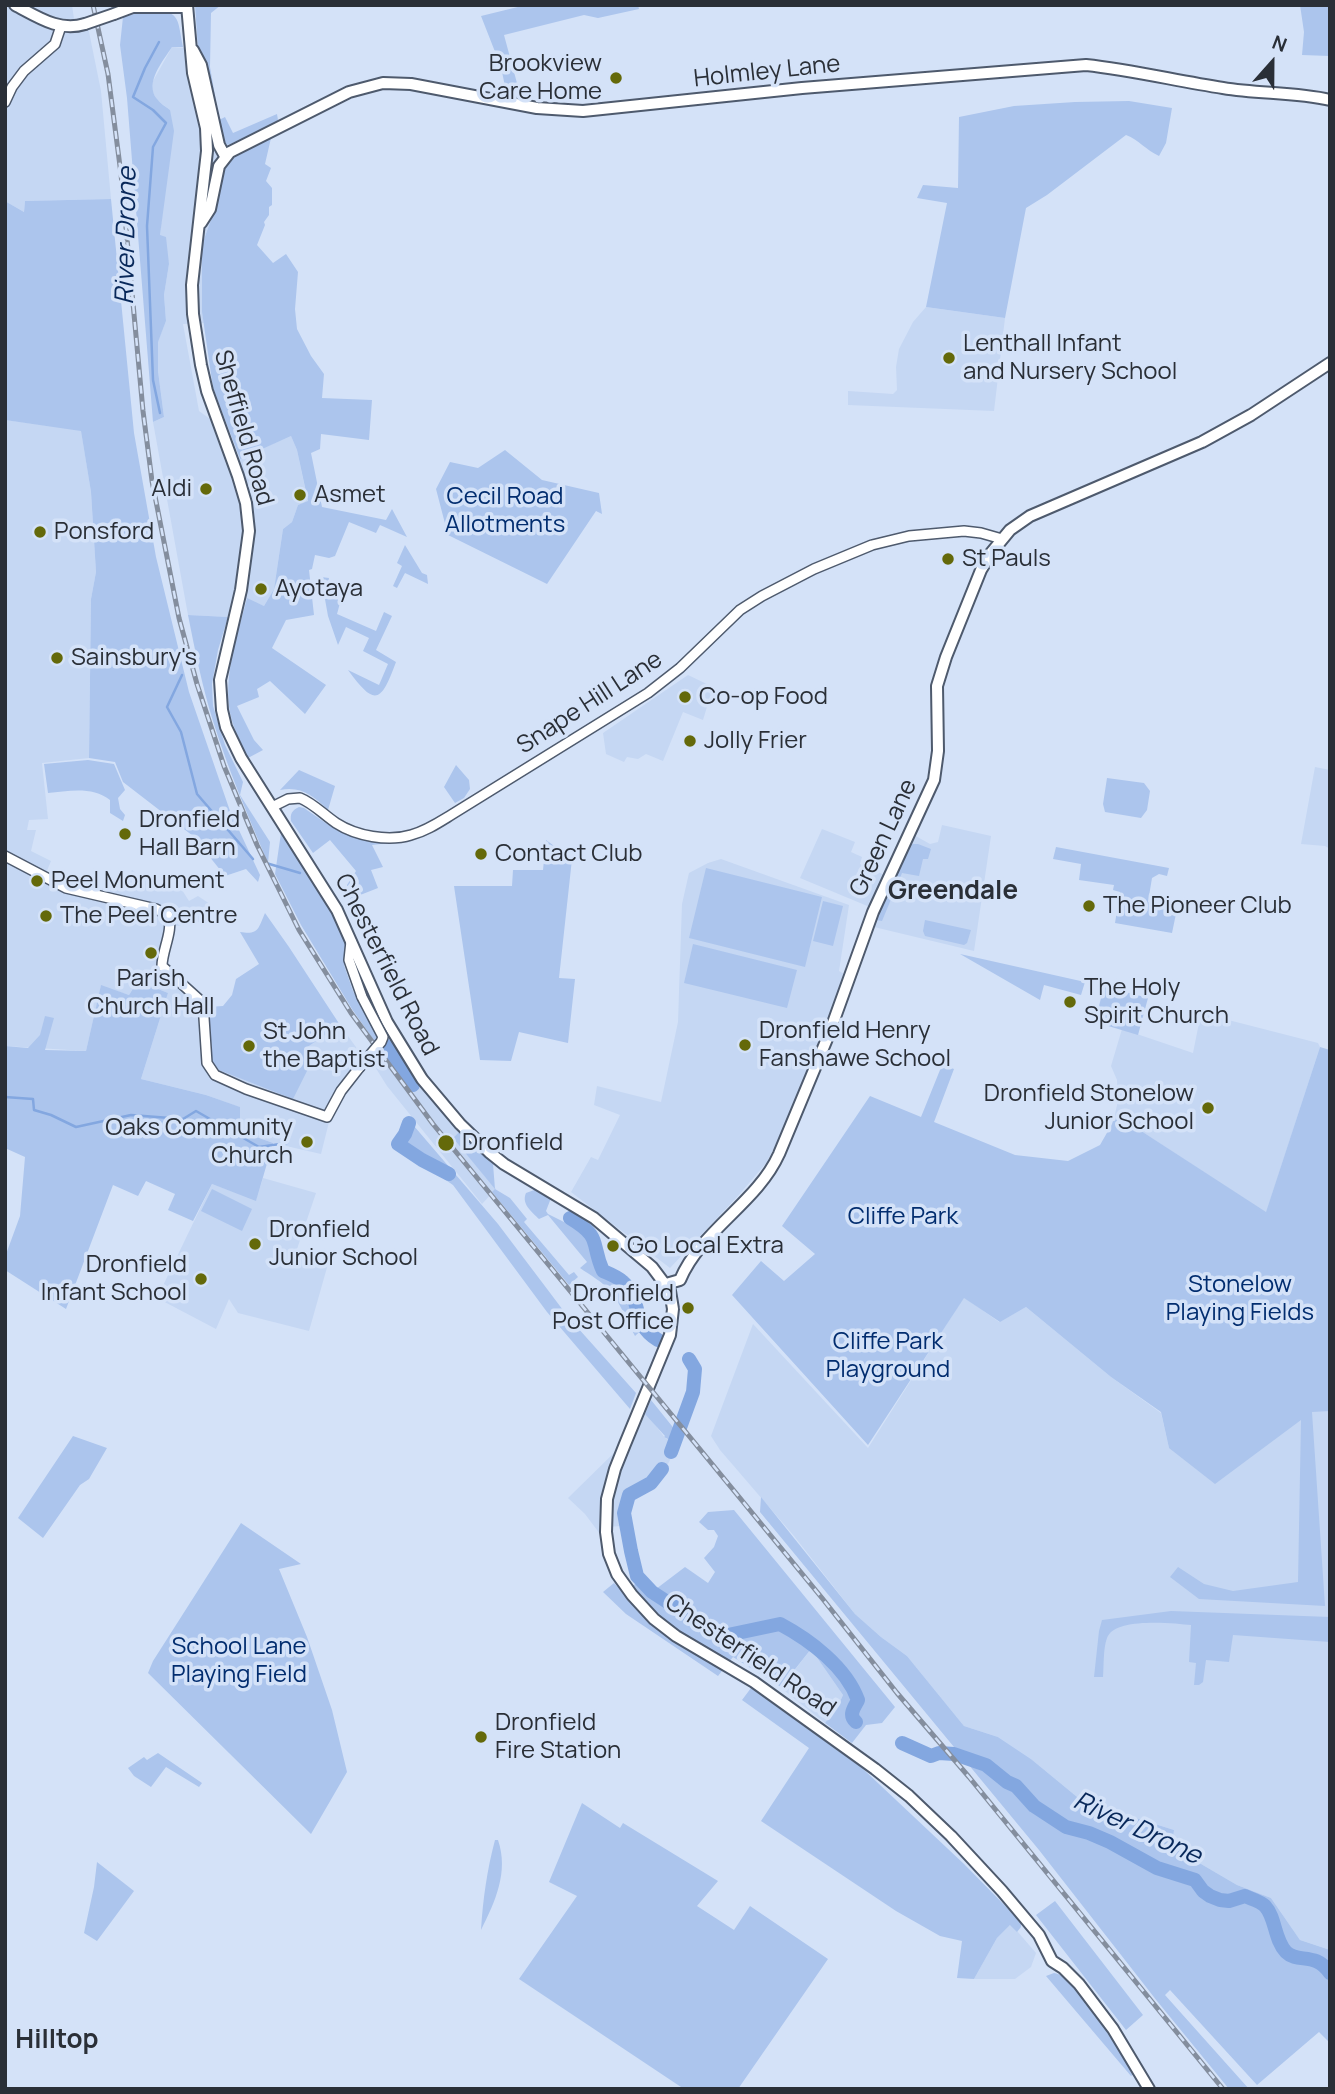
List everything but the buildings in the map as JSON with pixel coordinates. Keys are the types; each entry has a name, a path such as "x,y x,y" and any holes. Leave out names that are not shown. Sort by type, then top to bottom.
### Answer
{"main road":[{"path":"15,5 45,21 72,28 136,6 187,6"},
{"name":"Sheffield Road","path":"187,6 193,73 206,128 207,151 192,285 196,340 207,391 239,476 249,531 241,590 222,667 221,702 226,727 233,743 272,807"},
{"path":"191,46 201,65 219,145 225,156 219,166 210,209 198,228"},
{"name":"Holmley Lane","path":"225,156 349,92 383,83 411,83 537,108 583,111 816,87 1086,65 1223,88 1330,100"},
{"name":"Green Lane","path":"666,1284 680,1280 690,1260 769,1173 779,1154 829,1034 873,912 934,780 938,751 937,686 940,674 981,570 1002,539 1018,524 1044,508 1212,437 1330,363"},
{"name":"Chesterfield Road","path":"272,807 337,910 374,995 402,1050 422,1079 460,1124 504,1164 594,1218 634,1251 666,1284 672,1300 670,1335 625,1444 607,1499 606,1532 609,1554 617,1574 654,1619 676,1636 774,1696 875,1769 934,1820 1002,1891 1039,1935 1052,1962 1063,1968 1079,1984 1113,2029 1149,2089"}],"street":[{"path":"5,102 24,71 55,44 61,26"},
{"name":"Snape Hill Lane","path":"272,807 288,799 300,798 334,822 356,833 387,838 411,835 451,815 648,693 680,668 740,610 814,569 872,545 909,536 964,531 1002,539"},
{"path":"5,856 66,888 162,911 168,915 171,922 162,966 203,1003 207,1063 210,1070 224,1080 327,1117 341,1091 383,1037 362,997 349,960 352,940"}],"shaded area":[{"path":"5,5 72,5 74,19 86,17 101,91 111,199 25,201 24,212 5,201"},
{"path":"172,47 198,49 216,101 219,120 222,169 217,203 202,245 204,323 183,324 199,411 210,419 226,464 291,436 297,450 308,502 298,505 292,522 283,529 274,589 264,606 233,594 228,617 188,615 153,422 164,417 158,371 158,341 166,321 164,295 169,264 160,236 170,110 157,100 152,90 153,81"},
{"name":"Lenthall Infant and Nursery School","path":"926,307 1005,318 994,411 848,405 848,391 893,394 897,390 896,367 899,349 913,322"},
{"path":"5,420 81,430 91,492 96,572 91,599 89,758 42,763 48,819 29,820 27,830 36,830 31,851 51,861 46,873 101,892 107,876 126,882 132,870 157,889 177,882 189,901 198,896 210,904 214,913 206,919 191,925 173,926 167,964 207,1001 211,1062 306,1048 340,1025 361,1054 358,1078 331,1114 321,1154 273,1143 240,1131 239,1107 206,1095 141,1079 168,993 138,981 129,995 101,986 86,1051 5,1046"},
{"path":"688,675 713,687 703,720 683,712 663,761 646,754 638,759 627,757 624,762 606,754 603,733"},
{"path":"1315,767 1330,770 1330,849 1325,846 1301,844"},
{"path":"942,825 991,836 974,951 874,927 877,910 800,878 822,829 855,842 851,852 862,857 860,864 887,876 912,834 930,844 938,842"},
{"name":"Dronfield Henry Fanshawe School","path":"721,859 849,905 839,971 846,975 786,1123 767,1162 670,1268 571,1192 591,1157 598,1160 620,1115 594,1105 597,1086 661,1102 678,1022 682,904 689,873"},
{"name":"Dronfield Stonelow Junior School","path":"1201,1013 1318,1043 1320,1047 1266,1213 1115,1114 1118,1101 1117,1080 1111,1066 1122,1029 1193,1053"},
{"path":"387,1036 459,1132 453,1138 496,1189 482,1204 387,1086 372,1062 383,1049"},
{"name":"Dronfield Junior School","path":"263,1178 316,1193 295,1255 328,1264 309,1331 238,1313 229,1299 216,1329 157,1298 212,1184 256,1200"},
{"path":"964,1297 999,1322 1026,1307 1111,1377 1161,1413 1169,1448 1311,1411 1330,1411 1330,1950 1300,1940 1271,1898 1237,1885 1172,1847 1174,1830 1082,1801 1031,1759 998,1737 964,1726 907,1656 855,1614 711,1436 753,1324 868,1448"},
{"path":"635,1411 648,1415 665,1438 678,1444 658,1479 630,1495 631,1525 609,1527 603,1535 568,1498 618,1449"},
{"path":"811,1649 843,1695 825,1723 781,1688"},
{"path":"1011,1924 1036,1953 1031,1967 1015,1979 974,1979 997,1938"}],"green space":[{"path":"195,5 221,5 211,13 210,67 216,101 198,49"},
{"path":"526,5 638,5 639,9 598,18 584,15 504,35 521,98 507,96 501,67 481,16"},
{"path":"1300,5 1330,5 1330,56 1302,55 1304,32"},
{"path":"148,10 167,12 176,18 183,47 172,47 156,72 153,86 157,99 170,110 174,131 160,235 166,237 169,264 164,295 166,321 158,342 158,371 164,417 153,422 127,98 120,45 123,17"},
{"path":"1129,101 1172,108 1166,143 1159,156 1126,135 1026,208 1005,318 926,307 947,203 917,198 923,185 958,188 959,117 1014,106"},
{"path":"277,114 278,120 274,124 231,144 226,145 223,142 219,120 225,117 233,133"},
{"path":"271,138 265,164 271,168 266,181 272,188 272,205 269,207 269,215 257,245 273,263 286,254 298,272 295,309 297,329 324,374 322,398 372,400 369,440 321,434 320,449 311,453 322,507 386,520 392,509 407,537 380,525 376,533 349,522 335,556 329,558 315,555 312,569 309,570 314,615 286,620 272,648 326,685 305,714 270,681 257,689 259,697 237,706 254,740 263,750 248,758 234,726 229,706 233,652 247,598 264,606 274,589 283,529 292,522 298,505 308,501 297,450 291,436 240,459 213,388 202,312 202,245 217,203 222,169 241,151"},
{"path":"111,199 134,433 156,557 189,692 230,811 260,875 258,882 246,869 225,876 193,836 123,782 115,762 89,758 91,599 96,572 91,492 81,431 5,420 5,201 24,212 25,201"},
{"name":"Cecil Road Allotments","path":"505,450 542,480 599,493 602,514 596,511 547,584 448,535 436,489 450,462 478,468"},
{"path":"405,545 422,573 427,575 428,584 405,573 397,588 393,586 402,566 397,563"},
{"path":"321,577 329,578 326,593 336,596 340,603 337,614 376,631 384,612 392,616 376,650 396,662 386,686 376,695 365,690 348,670 379,685 388,664 363,651 369,638 346,627 338,645 328,616"},
{"path":"188,615 228,617 212,684 213,706 225,745 243,782 240,795 213,721"},
{"path":"88,760 114,764 125,790 118,798 120,809 125,815 123,821 110,813 110,800 96,793 80,790 48,793 44,764"},
{"path":"456,765 469,780 470,789 464,798 455,803 444,787"},
{"path":"299,770 335,786 328,810 307,793 295,789 280,790"},
{"path":"1107,778 1144,783 1150,791 1147,810 1141,818 1105,812 1103,804"},
{"path":"240,795 270,842 268,863 246,810"},
{"path":"299,807 350,836 389,843 372,845 383,867 371,870 378,888 350,899 347,885 356,871 330,840 313,853 291,821 292,812"},
{"path":"281,833 329,904 346,941 344,965 353,991 376,1032 378,1038 375,1042 301,925 275,874"},
{"path":"546,840 572,859 559,978 575,979 568,1043 519,1032 511,1061 480,1060 454,886 512,886 513,870 543,870"},
{"path":"912,844 931,849 928,859 923,859 919,876 902,873 882,921 876,920 907,851"},
{"path":"1056,847 1169,868 1167,876 1159,874 1152,878 1148,902 1177,909 1172,933 1115,923 1120,892 1113,890 1114,885 1079,880 1081,864 1053,859"},
{"path":"706,868 822,897 805,967 689,938"},
{"path":"823,901 843,906 833,946 813,941"},
{"path":"265,913 340,1025 306,1048 314,1057 293,1099 219,1070 211,1062 207,1007 223,1006 232,995 236,979 259,964 240,932 251,933 257,930"},
{"path":"925,920 971,930 967,943 964,945 925,936"},
{"path":"693,944 797,970 787,1008 684,983"},
{"path":"960,954 1085,982 1081,995 1044,985 1040,1000"},
{"path":"138,981 168,993 141,1079 206,1095 240,1107 240,1131 273,1143 256,1201 212,1184 193,1221 168,1210 175,1194 146,1181 138,1196 113,1185 66,1309 5,1270 5,1257 20,1216 25,1157 5,1148 5,1046 28,1048 40,1035 45,1016 54,1018 45,1050 86,1051 101,985 129,995"},
{"path":"1104,986 1148,998 1138,1035 1095,1022"},
{"path":"1320,1047 1330,1050 1330,1411 1312,1412 1325,1606 1199,1599 1170,1577 1178,1567 1204,1584 1233,1591 1298,1582 1301,1420 1215,1484 1169,1448 1161,1412 1111,1377 1026,1307 1000,1322 964,1298 868,1445 732,1295 761,1261 784,1281 815,1254 782,1226 870,1096 921,1117 942,1065 954,1069 934,1122 1015,1155 1068,1161 1100,1145 1115,1114 1266,1212"},
{"path":"408,1119 498,1224 569,1318 636,1393 630,1409 547,1312 453,1185 393,1144"},
{"path":"459,1132 493,1164 495,1189 453,1138"},
{"path":"212,1189 252,1209 242,1231 201,1211"},
{"path":"495,1189 510,1198 527,1219 524,1222 569,1275 574,1272 578,1277 569,1285 492,1192"},
{"path":"537,1189 551,1198 546,1211 548,1214 566,1223 570,1218 587,1231 594,1241 603,1271 621,1279 628,1287 636,1308 648,1324 635,1336 615,1297 604,1285 580,1268 587,1262 548,1215 539,1219 528,1207 525,1201 526,1193"},
{"path":"651,1400 680,1436 678,1444 664,1437 645,1414"},
{"path":"73,1436 107,1448 89,1479 80,1485 43,1538 18,1518"},
{"path":"761,1497 855,1614 907,1656 964,1726 998,1737 1031,1759 1082,1801 1174,1830 1172,1847 1237,1885 1271,1898 1300,1940 1330,1950 1330,2043 1319,2032 1257,2085 1170,1990 1165,1995 1249,2089 1229,2089 1039,1850 760,1512"},
{"path":"734,1510 895,1707 882,1723 866,1725 852,1743 825,1723 843,1695 811,1649 781,1687 733,1657 718,1676 626,1614 603,1592 614,1583 625,1594 643,1576 656,1589 685,1567 708,1583 715,1572 704,1558 714,1547 718,1536 714,1530 708,1530 699,1522 708,1512"},
{"name":"School Lane Playing Field","path":"241,1523 301,1564 279,1569 307,1637 332,1710 347,1772 311,1834 148,1673"},
{"path":"1171,1611 1330,1617 1330,1642 1233,1635 1229,1662 1206,1660 1203,1682 1194,1685 1196,1663 1189,1662 1191,1625 1132,1624 1112,1631 1107,1638 1104,1652 1103,1677 1094,1677 1102,1620"},
{"path":"751,1688 862,1768 1021,1922 1017,1932 1010,1925 997,1938 974,1979 957,1978 962,1941 940,1936 896,1911 761,1821 809,1748 742,1700"},
{"path":"158,1753 202,1783 199,1787 166,1767 151,1787 134,1776 128,1768 144,1757 147,1760"},
{"path":"582,1803 620,1828 623,1823 718,1881 697,1906 734,1930 750,1906 828,1959 738,2089 684,2089 519,1979 577,1896 549,1882"},
{"path":"495,1840 498,1840 501,1852 501,1875 495,1898 481,1930 486,1885"},
{"path":"97,1862 134,1891 97,1941 84,1933"},
{"path":"1055,1901 1143,2015 1126,2030 1036,1915"},
{"path":"1054,1973 1064,1977 1086,2000 1134,2074 1131,2076 1046,1976"}],"waterway":[{"name":"River Drone","path":"159,42 133,97 153,110 166,123 153,147 147,226 153,380 160,413"},
{"name":"River Drone","path":"182,675 167,707 181,732 197,794 253,859"},
{"name":"River Drone","path":"266,863 300,873"},
{"name":"River Drone","path":"387,1046 413,1085"},
{"path":"5,1097 33,1099 34,1110 76,1127 131,1115 183,1119 196,1111 259,1147 287,1143"},
{"name":"River Drone","path":"409,1123 398,1144 449,1174"},
{"name":"River Drone","path":"570,1218 592,1236 603,1271 619,1279 629,1289 640,1319 649,1333 658,1340"},
{"name":"River Drone","path":"671,1452 693,1392 695,1369 689,1359"},
{"name":"River Drone","path":"662,1469 651,1483 629,1495 624,1513 637,1576 652,1592 723,1636 780,1624 803,1638 845,1676 858,1700 852,1714 856,1722"},
{"name":"River Drone","path":"902,1743 931,1756 939,1753 954,1754 986,1765 1016,1786 1034,1806 1066,1827 1110,1842 1157,1868 1195,1880 1210,1896 1229,1901 1245,1896 1261,1903 1269,1911 1279,1941 1286,1952 1318,1962 1330,1973"}],"railway":[{"path":"93,5 108,74 121,174 152,481 179,618 224,766 257,845 299,930 351,1013 433,1124 1223,2089"}],"place":[{"name":"Brookview Care Home","path":"616,78"},
{"name":"Lenthall Infant and Nursery School","path":"949,358"},
{"name":"Aldi","path":"206,489"},
{"name":"Asmet","path":"300,495"},
{"name":"Ponsford","path":"40,532"},
{"name":"St Pauls","path":"948,559"},
{"name":"Ayotaya","path":"261,589"},
{"name":"Sainsbury's","path":"57,658"},
{"name":"Co-op Food","path":"685,697"},
{"name":"Jolly Frier","path":"690,741"},
{"name":"Dronfield Hall Barn","path":"125,834"},
{"name":"Contact Club","path":"481,854"},
{"name":"Peel Monument","path":"37,881"},
{"name":"The Pioneer Club","path":"1089,906"},
{"name":"The Peel Centre","path":"46,916"},
{"name":"Parish Church Hall","path":"151,953"},
{"name":"The Holy Spirit Church","path":"1070,1002"},
{"name":"Dronfield Henry Fanshawe School","path":"745,1045"},
{"name":"St John the Baptist","path":"249,1046"},
{"name":"Dronfield Stonelow Junior School","path":"1208,1108"},
{"name":"Oaks Community Church","path":"307,1142"},
{"name":"Dronfield","path":"446,1143"},
{"name":"Dronfield Junior School","path":"255,1244"},
{"name":"Go Local Extra","path":"613,1246"},
{"name":"Dronfield Infant School","path":"201,1279"},
{"name":"Dronfield Post Office","path":"688,1308"},
{"name":"Dronfield Fire Station","path":"481,1737"}],"district":[{"name":"Greendale","path":"953,892"},
{"name":"Hilltop","path":"57,2041"}],"park label":[{"name":"Cliffe Park","path":"903,1217"},
{"name":"Stonelow Playing Fields","path":"1240,1299"},
{"name":"Cliffe Park Playground","path":"888,1356"}]}
